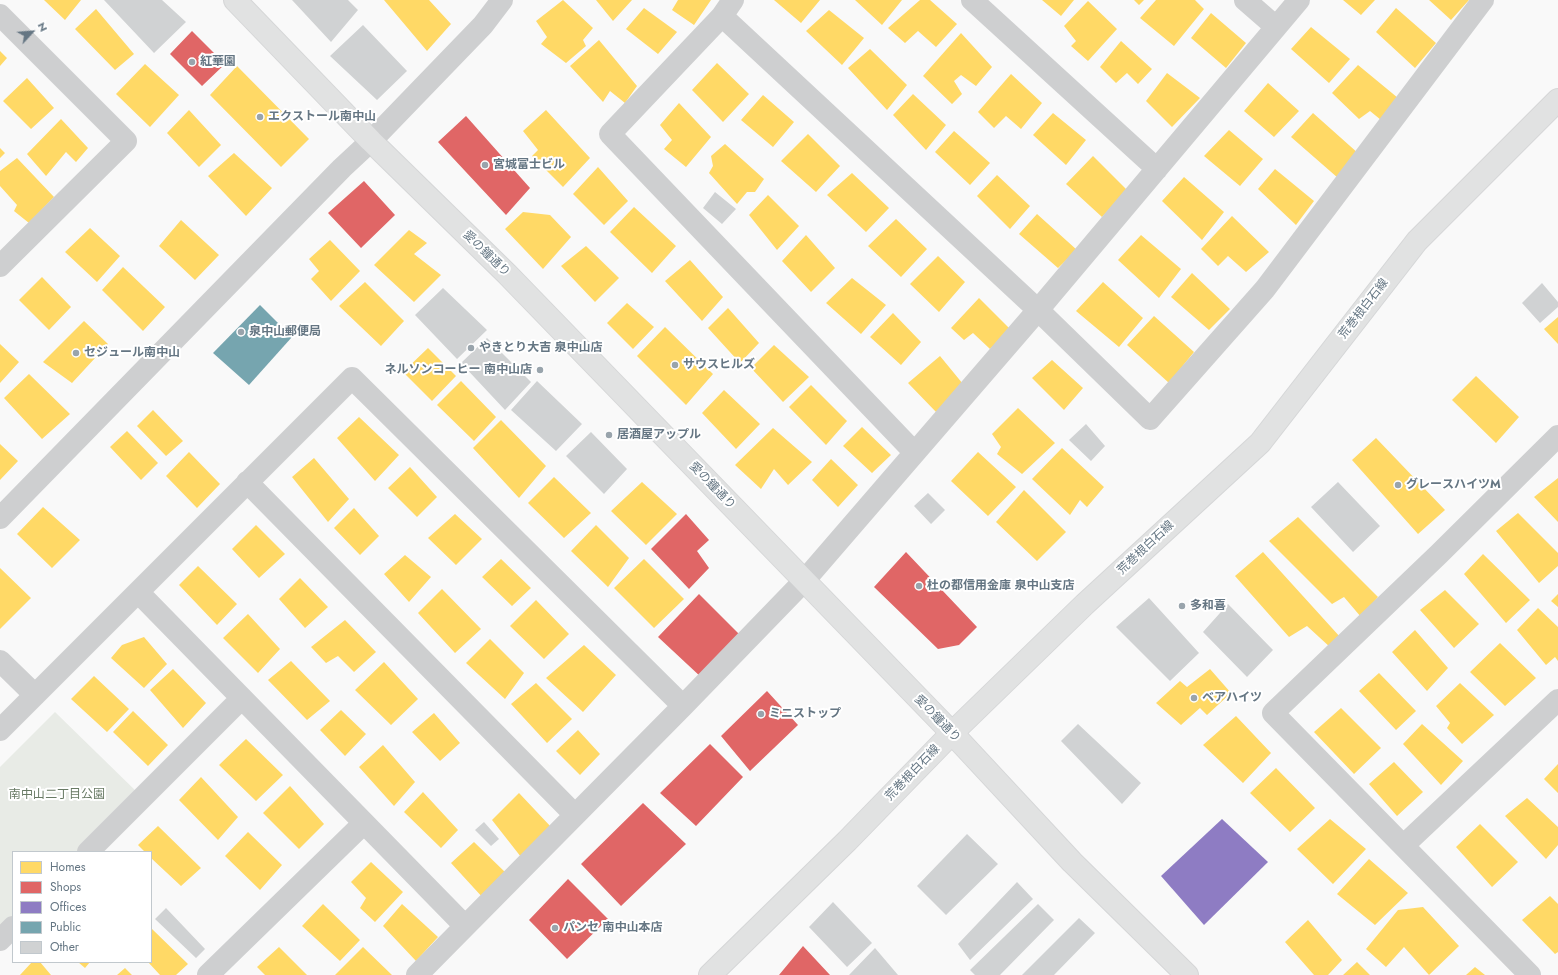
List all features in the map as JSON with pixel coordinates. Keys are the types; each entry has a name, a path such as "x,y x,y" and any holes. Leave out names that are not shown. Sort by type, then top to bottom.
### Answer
{"street":[{"name":"愛の鐘通り","path":"235,0 371,141 507,274 952,733 1072,862 1187,975"},
{"path":"0,518 342,168 371,141 483,25 502,0"},
{"path":"972,0 1157,169"},
{"path":"1245,0 1276,27"},
{"path":"417,975 683,706 804,581 1038,310 1299,0"},
{"path":"914,452 610,134 728,8 1150,419 1265,289 1483,0"},
{"path":"0,15 126,141 3,256"},
{"name":"荒巻根白石線","path":"710,975 847,841 952,733 1085,604 1260,443 1417,241 1558,100"},
{"path":"0,730 352,378 683,706"},
{"path":"1530,975 1273,713 1439,554 1558,436"},
{"path":"247,482 575,815"},
{"path":"138,592 465,926"},
{"path":"0,661 35,695"},
{"path":"89,851 242,698"},
{"path":"1404,846 1558,700"},
{"path":"208,975 364,823"},
{"path":"0,940 12,928"}],"green space":[{"name":"南中山二丁目公園","path":"55,712 139,794 82,851 12,851 12,921 0,933 0,767"}],"building: Homes":[{"path":"44,0 81,0 65,20"},
{"path":"384,0 429,0 451,24 427,51"},
{"path":"563,0 593,28 583,40 586,46 566,63 541,44 547,37 536,21"},
{"path":"596,0 632,0 613,21"},
{"path":"678,0 711,0 694,25 672,10"},
{"path":"774,0 820,0 801,23"},
{"path":"855,0 902,0 882,25"},
{"path":"920,0 930,0 957,24 936,47 918,31 905,43 888,28"},
{"path":"1042,0 1074,0 1061,16"},
{"path":"1134,0 1144,0 1139,5"},
{"path":"1156,0 1195,0 1204,9 1174,46 1140,18"},
{"path":"1343,0 1375,0 1361,15"},
{"path":"1429,0 1469,0 1451,20"},
{"path":"1088,1 1117,29 1088,61 1071,46 1076,41 1064,26"},
{"path":"644,8 677,32 658,54 626,29"},
{"path":"1396,8 1436,43 1415,68 1376,32"},
{"path":"96,9 134,54 115,70 75,29"},
{"path":"829,10 864,38 842,65 806,31"},
{"path":"1211,13 1246,43 1226,68 1191,38"},
{"path":"1311,27 1350,59 1329,83 1291,49"},
{"path":"961,33 992,67 976,86 961,75 954,81 962,94 952,104 923,76"},
{"path":"599,40 637,86 625,103 610,91 603,102 570,66"},
{"path":"1121,41 1152,69 1138,84 1127,73 1116,83 1100,67"},
{"path":"870,49 907,85 887,110 848,68"},
{"path":"0,51 7,58 0,66"},
{"path":"717,63 749,94 723,122 692,90"},
{"path":"145,64 179,95 150,127 116,94"},
{"path":"1358,65 1398,98 1381,120 1370,111 1359,119 1332,93"},
{"name":"エクストール南中山","path":"237,66 309,139 281,167 210,95"},
{"path":"1167,73 1200,98 1172,127 1146,101"},
{"path":"1011,74 1042,103 1021,129 1006,116 994,128 978,112"},
{"path":"27,78 54,108 31,129 3,101"},
{"path":"1268,83 1299,111 1274,137 1244,111"},
{"path":"913,94 946,125 926,150 893,115"},
{"path":"763,95 794,122 773,147 741,120"},
{"path":"679,103 711,137 686,167 664,149 672,140 660,125"},
{"path":"189,110 221,145 199,167 167,133"},
{"path":"546,110 590,158 563,187 532,156 538,150 523,131"},
{"path":"1053,113 1086,140 1066,165 1033,135"},
{"path":"1313,113 1359,154 1338,178 1291,137"},
{"path":"61,119 88,148 76,162 66,152 46,176 27,154"},
{"path":"1229,130 1263,159 1240,186 1204,156"},
{"path":"954,131 990,163 970,185 935,152"},
{"path":"808,134 840,166 816,192 781,161"},
{"path":"725,144 764,179 755,192 747,192 737,204 709,173 713,166 711,156"},
{"path":"0,148 5,153 0,158"},
{"path":"234,153 272,188 246,216 208,176"},
{"path":"1093,156 1127,190 1102,217 1066,184"},
{"path":"17,158 54,197 29,223 14,211 17,205 0,186 0,171"},
{"path":"598,167 628,201 604,225 573,194"},
{"path":"1275,169 1314,201 1296,225 1258,189"},
{"path":"852,173 889,208 866,232 827,195"},
{"path":"997,175 1030,206 1010,229 977,196"},
{"path":"1184,177 1224,212 1202,240 1162,201"},
{"path":"768,195 799,226 777,250 749,215"},
{"path":"634,207 676,246 652,273 610,232"},
{"path":"523,212 550,215 571,237 543,269 505,229"},
{"path":"1037,214 1077,250 1058,268 1019,234"},
{"path":"1232,216 1269,252 1246,272 1228,256 1218,266 1201,249"},
{"path":"896,219 927,249 901,277 868,246"},
{"path":"181,220 219,255 195,280 159,246"},
{"path":"90,228 120,256 97,282 65,252"},
{"path":"409,230 427,243 414,254 441,275 414,302 374,265"},
{"path":"806,235 835,268 811,292 782,261"},
{"path":"1141,235 1181,269 1159,298 1118,260"},
{"path":"330,240 360,271 331,301 311,279 319,271 309,259"},
{"path":"586,246 619,278 595,302 561,266"},
{"path":"938,256 965,282 939,312 910,284"},
{"path":"690,260 723,297 702,321 665,281"},
{"path":"123,267 165,307 143,331 102,290"},
{"path":"1192,273 1230,309 1209,330 1171,297"},
{"path":"42,277 71,307 49,330 19,300"},
{"path":"852,278 886,305 861,334 826,303"},
{"path":"365,282 404,321 381,346 339,306"},
{"path":"1103,282 1143,318 1119,347 1076,311"},
{"path":"979,298 1010,329 990,349 973,333 964,340 951,328"},
{"path":"627,303 654,327 633,349 607,323"},
{"path":"728,308 759,343 740,363 708,328"},
{"path":"893,313 921,342 901,365 870,337"},
{"path":"1154,316 1194,352 1169,383 1127,345"},
{"path":"1558,317 1558,344 1544,329"},
{"name":"セジュール南中山","path":"84,321 108,344 72,383 43,362"},
{"name":"サウスヒルズ","path":"665,327 713,374 686,405 637,356"},
{"path":"0,344 19,362 0,383"},
{"path":"774,345 809,377 783,402 751,368"},
{"path":"428,348 456,376 432,401 403,372"},
{"path":"940,356 963,384 937,413 908,383"},
{"path":"1052,360 1083,388 1064,410 1032,378"},
{"path":"29,374 70,414 42,439 4,398"},
{"path":"1476,376 1519,417 1496,443 1452,400"},
{"path":"461,381 496,417 474,441 437,405"},
{"path":"811,385 847,421 826,445 789,407"},
{"path":"724,390 760,424 736,449 702,413"},
{"path":"1018,408 1055,443 1022,474 997,454 1001,447 992,434"},
{"path":"153,410 183,441 166,456 137,426"},
{"path":"359,417 399,455 375,481 337,438"},
{"path":"501,420 546,466 519,498 473,448"},
{"path":"862,427 891,455 872,473 843,446"},
{"path":"773,428 812,462 788,485 774,469 761,489 735,465"},
{"path":"127,431 158,463 141,480 110,447"},
{"name":"グレースハイツM","path":"1376,438 1445,510 1418,534 1352,460"},
{"path":"0,444 18,461 0,480"},
{"path":"1062,448 1104,487 1087,507 1080,500 1070,515 1032,479"},
{"path":"189,452 220,484 197,508 166,476"},
{"path":"978,452 1016,487 988,516 951,481"},
{"path":"314,458 349,499 328,522 292,477"},
{"path":"831,459 858,485 838,507 812,480"},
{"path":"410,467 437,497 417,517 388,488"},
{"path":"554,477 591,513 564,538 528,503"},
{"path":"1558,478 1558,522 1534,497"},
{"path":"642,482 677,514 646,545 611,511"},
{"path":"1024,490 1066,532 1037,561 996,522"},
{"path":"43,507 80,540 52,568 17,534"},
{"path":"354,508 379,536 360,555 334,528"},
{"path":"1518,513 1558,553 1558,566 1539,583 1496,531"},
{"path":"455,514 482,539 456,565 428,538"},
{"path":"1298,517 1378,597 1361,617 1344,597 1332,604 1269,541"},
{"path":"256,525 285,554 259,578 232,549"},
{"path":"596,525 629,558 608,587 571,551"},
{"path":"1263,552 1341,638 1331,648 1307,626 1289,637 1235,576"},
{"path":"1483,554 1530,600 1506,623 1464,574"},
{"path":"405,555 431,577 409,602 384,574"},
{"path":"501,559 531,588 512,606 482,577"},
{"path":"644,559 684,599 654,628 614,588"},
{"path":"198,566 237,604 217,625 179,585"},
{"path":"0,568 31,598 0,629"},
{"path":"300,578 328,607 305,628 279,599"},
{"path":"442,589 481,629 455,653 418,613"},
{"path":"1445,590 1479,624 1454,648 1420,610"},
{"path":"1558,594 1558,607 1551,601"},
{"path":"536,600 569,634 544,659 510,626"},
{"path":"1538,608 1558,627 1558,661 1555,657 1546,665 1517,630"},
{"path":"248,614 280,649 258,673 223,638"},
{"path":"345,620 376,652 354,672 338,656 326,663 311,647"},
{"path":"1415,630 1448,668 1427,691 1392,652"},
{"path":"144,637 167,664 144,688 111,658 122,645"},
{"path":"490,639 524,673 505,699 466,663"},
{"path":"1500,643 1536,678 1505,706 1470,672"},
{"path":"584,645 616,675 583,712 546,678"},
{"path":"291,661 330,701 307,720 268,680"},
{"path":"384,662 418,699 391,725 355,690"},
{"path":"173,669 206,703 183,728 150,690"},
{"name":"ベアハイツ","path":"1210,669 1231,693 1207,715 1200,708 1181,725 1156,703 1180,681 1187,687"},
{"path":"1379,673 1416,711 1396,730 1359,691"},
{"path":"94,676 129,709 107,732 71,699"},
{"path":"536,683 572,719 547,743 511,704"},
{"path":"1460,683 1494,715 1462,744 1447,728 1450,723 1436,706"},
{"path":"1341,708 1381,748 1354,774 1314,732"},
{"path":"341,710 366,734 345,756 320,730"},
{"path":"133,711 168,745 148,766 113,732"},
{"path":"434,713 460,743 440,761 412,732"},
{"path":"1236,716 1271,753 1243,783 1203,745"},
{"path":"1422,724 1463,761 1441,785 1403,744"},
{"path":"578,730 600,754 580,775 556,751"},
{"path":"246,739 283,775 256,801 219,765"},
{"path":"383,745 415,782 394,806 359,767"},
{"path":"1394,762 1423,792 1397,816 1369,784"},
{"path":"1558,764 1558,793 1544,779"},
{"path":"1276,768 1315,808 1290,832 1250,793"},
{"path":"201,777 238,817 218,840 179,800"},
{"path":"290,786 324,824 299,849 263,813"},
{"path":"423,792 458,830 441,848 404,812"},
{"path":"519,793 552,828 521,857 492,820"},
{"path":"1527,798 1558,827 1558,845 1546,859 1505,816"},
{"path":"1330,819 1366,849 1333,884 1297,849"},
{"path":"1480,824 1518,862 1492,887 1456,847"},
{"path":"158,826 201,868 181,886 152,859 152,851 144,851 138,845"},
{"path":"248,832 282,865 260,890 225,856"},
{"path":"474,842 507,874 484,899 451,863"},
{"path":"1369,859 1408,893 1375,925 1337,894"},
{"path":"371,862 403,892 375,922 360,908 366,898 351,882"},
{"path":"1550,896 1558,904 1558,952 1555,954 1522,920"},
{"path":"323,904 360,940 340,961 302,926"},
{"path":"402,904 438,937 416,961 383,926"},
{"path":"1423,907 1459,946 1429,975 1404,947 1386,967 1366,949 1398,910"},
{"path":"1308,920 1342,960 1328,975 1314,975 1285,942"},
{"path":"152,929 188,964 176,975 160,975 149,963 152,963"},
{"path":"279,947 307,975 265,975 257,967"},
{"path":"363,947 392,975 335,975"},
{"path":"1357,962 1370,975 1343,975"},
{"path":"31,963 41,963 51,975 20,975"},
{"path":"79,963 89,963 85,968"},
{"path":"1475,967 1485,975 1466,975"},
{"path":"125,968 132,975 117,975"}],"building: Shops":[{"path":"192,31 225,64 202,86 170,54"},
{"name":"宮城富士ビル","path":"466,116 530,188 506,215 438,142"},
{"path":"364,181 395,215 361,248 328,213"},
{"path":"686,514 709,540 697,551 709,568 689,589 651,549"},
{"path":"906,552 977,627 959,645 938,649 874,587"},
{"path":"699,594 739,634 702,678 658,637"},
{"path":"767,691 798,725 750,771 721,736"},
{"path":"710,744 743,777 696,826 660,793"},
{"path":"643,803 686,844 621,906 581,864"},
{"path":"568,879 608,919 567,959 529,920"},
{"path":"803,946 830,975 779,975"}],"building: Offices":[{"path":"1222,819 1268,862 1204,925 1161,876"}],"building: Public":[{"path":"260,305 292,337 249,385 213,353"}],"building: Other":[{"path":"104,0 162,0 186,22 154,53"},
{"path":"292,0 348,0 358,10 331,42"},
{"path":"363,25 407,71 377,100 330,56"},
{"path":"715,192 736,209 722,224 703,208"},
{"path":"1542,283 1558,302 1558,307 1540,323 1522,303"},
{"path":"443,288 487,330 457,359 415,315"},
{"path":"487,338 531,382 505,410 461,363"},
{"path":"537,381 582,424 556,451 511,410"},
{"path":"1086,424 1105,446 1091,461 1069,440"},
{"path":"591,432 627,469 604,494 566,456"},
{"path":"1338,482 1380,526 1353,552 1311,507"},
{"path":"928,493 945,510 931,524 914,506"},
{"path":"1149,598 1199,653 1170,681 1116,627"},
{"path":"1228,604 1273,650 1247,677 1203,632"},
{"path":"1078,724 1141,783 1122,804 1061,741"},
{"path":"484,822 499,839 491,846 475,830"},
{"path":"967,834 998,864 946,915 917,886"},
{"path":"1017,882 1033,899 970,960 958,944"},
{"path":"833,902 872,943 847,967 809,927"},
{"path":"1038,904 1054,920 1000,975 975,975 970,970"},
{"path":"166,908 205,949 196,958 155,919"},
{"path":"1079,918 1095,933 1054,975 1022,975"},
{"path":"875,948 898,975 849,975"}],"place":[{"name":"紅華園","path":"192,62"},
{"name":"エクストール南中山","path":"260,117"},
{"name":"宮城富士ビル","path":"485,165"},
{"name":"泉中山郵便局","path":"241,332"},
{"name":"やきとり大吉 泉中山店","path":"471,348"},
{"name":"セジュール南中山","path":"76,353"},
{"name":"サウスヒルズ","path":"675,365"},
{"name":"ネルソンコーヒー 南中山店","path":"540,370"},
{"name":"居酒屋アップル","path":"609,435"},
{"name":"グレースハイツM","path":"1398,485"},
{"name":"杜の都信用金庫 泉中山支店","path":"919,586"},
{"name":"多和喜","path":"1182,606"},
{"name":"ベアハイツ","path":"1194,698"},
{"name":"ミニストップ","path":"761,714"},
{"name":"パンセ 南中山本店","path":"555,928"}]}
